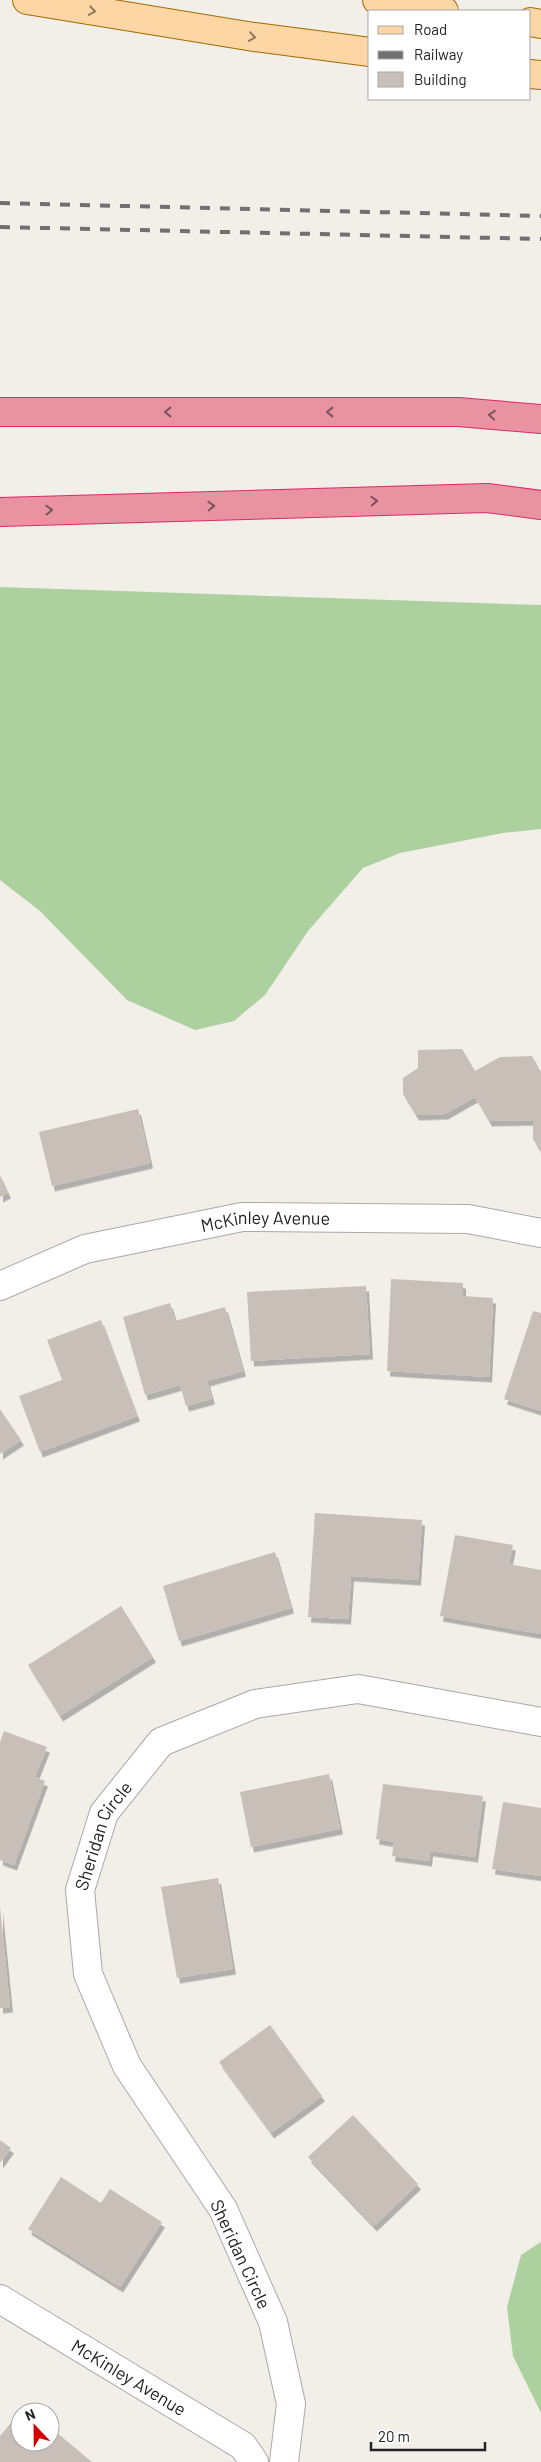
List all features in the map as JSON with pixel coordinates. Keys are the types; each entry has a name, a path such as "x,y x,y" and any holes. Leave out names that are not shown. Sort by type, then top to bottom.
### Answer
{"highway":[{"path":"0,412 458,412 541,419"},
{"path":"0,512 487,498 541,505"}],"main road":[{"path":"27,0 254,37 368,52"},
{"path":"377,0 438,10"}],"street":[{"name":"McKinley Avenue","path":"0,1286 85,1249 242,1217 468,1219 541,1233"},
{"name":"Sheridan Circle","path":"284,2462 291,2404 273,2322 223,2208 127,2066 88,1974 80,1890 104,1813 161,1742 255,1704 358,1689 541,1722"},
{"name":"McKinley Avenue","path":"0,2299 243,2446 254,2462"}],"green space":[{"path":"0,587 541,605 541,829 503,833 400,853 363,868 308,931 265,995 234,1021 195,1030 127,1000 40,911 0,880"},
{"path":"541,2242 541,2413 513,2356 507,2307 521,2255"}],"building":[{"path":"462,1049 475,1071 500,1057 532,1056 541,1072 541,1152 533,1139 533,1120 489,1121 475,1097 445,1114 416,1115 403,1094 403,1078 418,1068 418,1050"},
{"path":"138,1109 150,1163 52,1186 39,1132"},
{"path":"0,1175 8,1193 0,1197"},
{"path":"391,1279 463,1283 463,1296 493,1298 489,1377 387,1371"},
{"path":"366,1286 370,1354 251,1361 247,1292"},
{"path":"170,1303 175,1321 225,1307 243,1371 207,1381 212,1399 186,1406 180,1385 145,1395 123,1317"},
{"path":"533,1311 541,1313 541,1411 504,1399"},
{"path":"101,1320 137,1416 40,1452 19,1396 62,1380 47,1340"},
{"path":"0,1409 21,1440 0,1454"},
{"path":"315,1513 422,1520 418,1580 351,1576 348,1619 308,1617"},
{"path":"455,1535 513,1545 509,1564 541,1570 541,1634 440,1616"},
{"path":"275,1552 291,1608 179,1641 163,1586"},
{"path":"121,1606 153,1657 60,1716 28,1665"},
{"path":"4,1731 47,1747 35,1777 45,1781 14,1865 0,1860 0,1742"},
{"path":"329,1774 340,1829 251,1847 240,1792"},
{"path":"383,1784 483,1796 475,1857 430,1851 429,1861 392,1856 394,1842 376,1839"},
{"path":"503,1802 541,1808 541,1876 492,1869"},
{"path":"218,1878 233,1969 177,1978 161,1887"},
{"path":"0,1907 10,2007 0,2008"},
{"path":"270,2025 322,2096 271,2133 219,2062"},
{"path":"353,2115 418,2184 374,2226 308,2157"},
{"path":"0,2140 11,2148 0,2163"},
{"path":"61,2177 101,2203 110,2189 162,2222 120,2287 28,2229"},
{"path":"10,2424 10,2452 60,2452 60,2435 92,2462 0,2462 0,2436"}],"railway":[{"path":"0,203 541,216"},
{"path":"0,227 541,239"}]}
